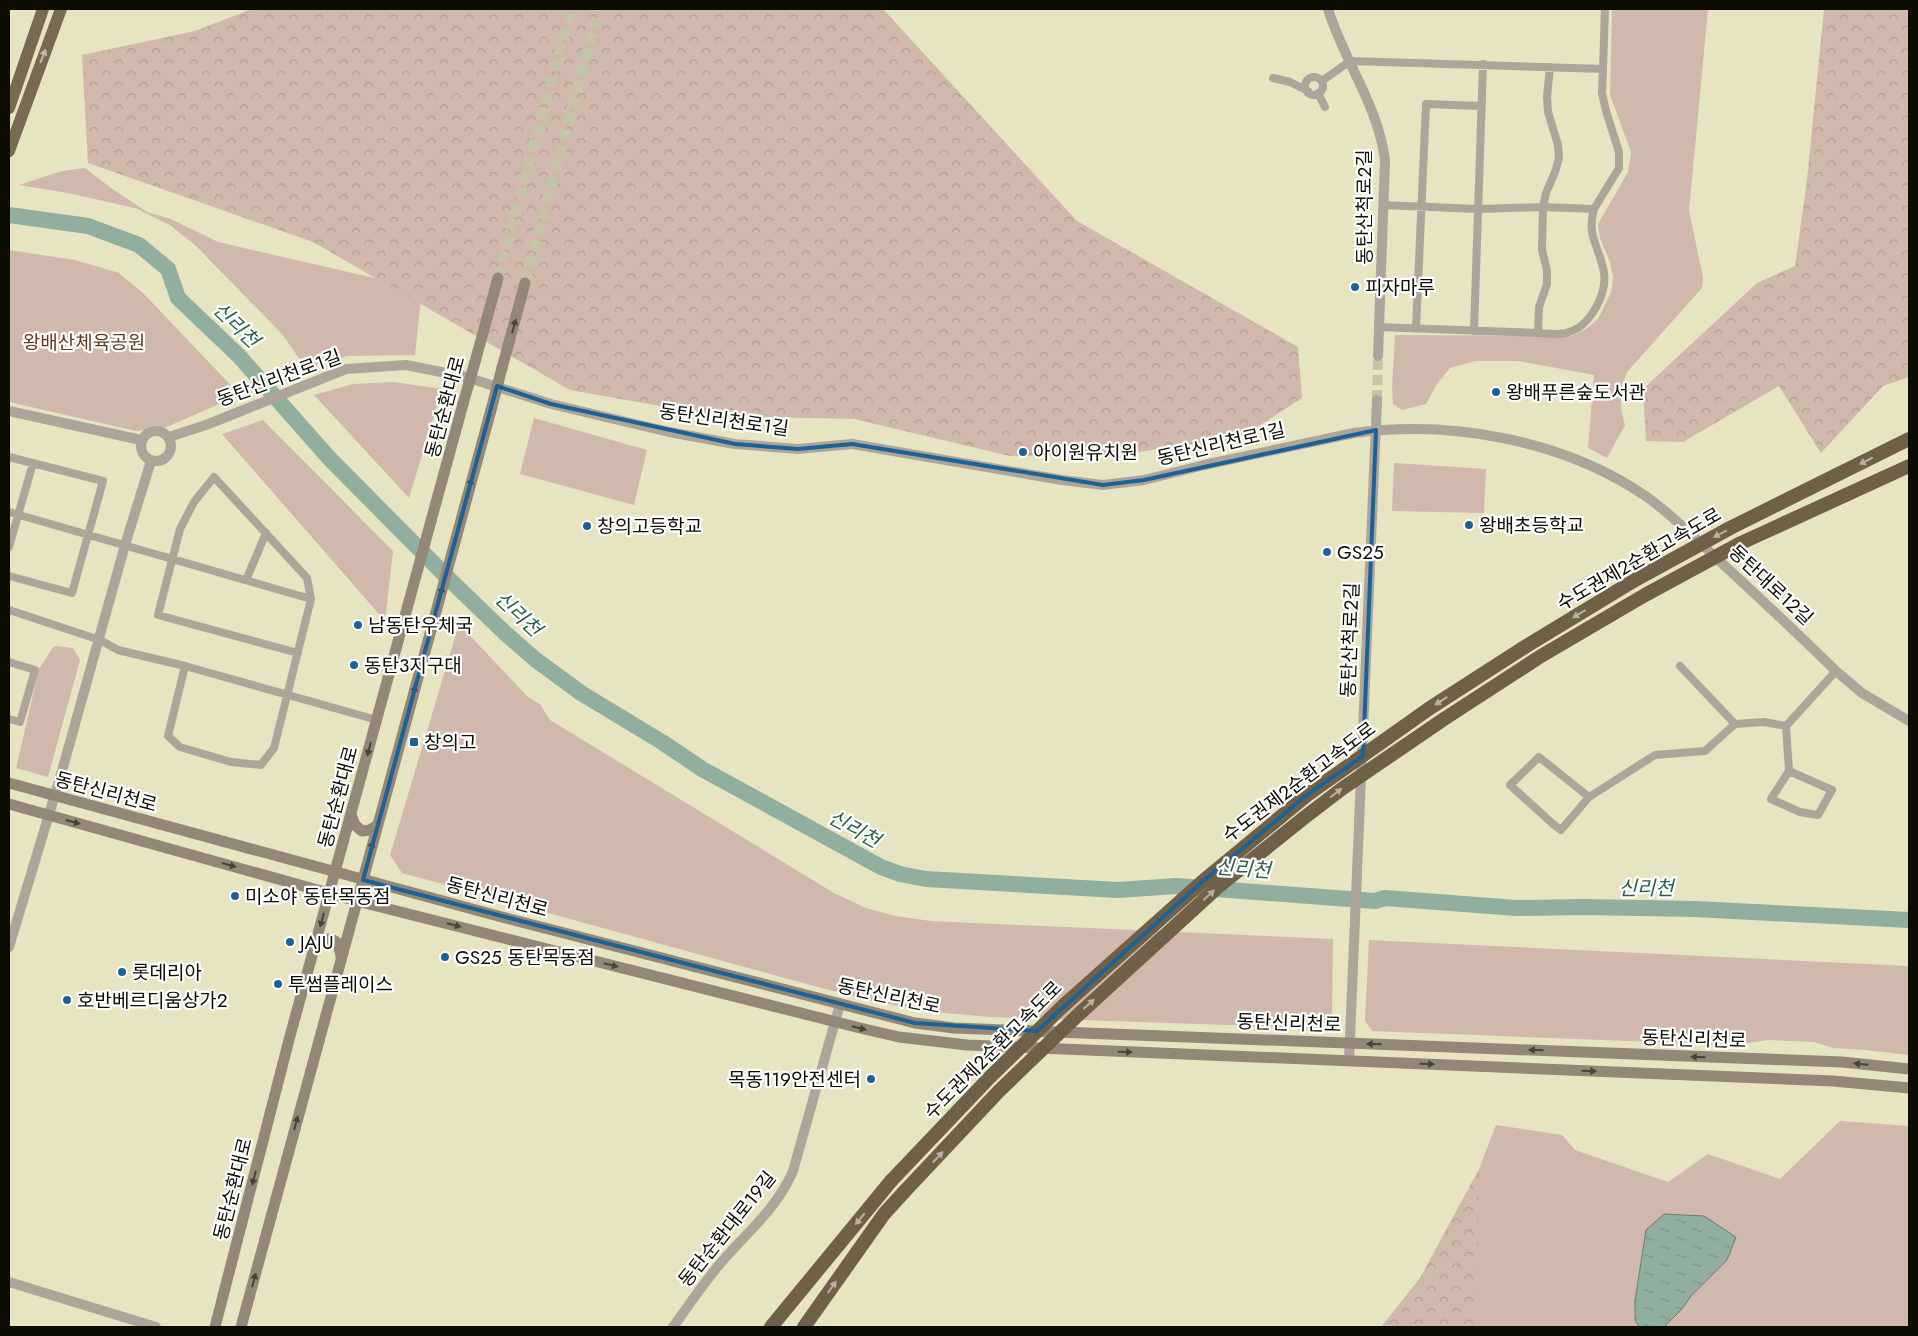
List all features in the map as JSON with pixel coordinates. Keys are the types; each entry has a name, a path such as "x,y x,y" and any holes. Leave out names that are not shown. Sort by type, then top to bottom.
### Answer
{"highway":[{"path":"11,102 43,9"},
{"path":"9,151 61,9"},
{"name":"수도권제2순환고속도로","path":"771,1327 891,1182 990,1077 1063,1006 1202,882 1307,795 1430,708 1528,645 1635,580 1732,527 1909,440"},
{"name":"수도권제2순환고속도로","path":"804,1327 884,1214 999,1091 1078,1015 1219,886 1305,817 1343,788 1444,718 1525,666 1645,595 1740,543 1909,466"}],"main road":[{"name":"동탄순환대로","path":"215,1327 335,872 498,278"},
{"path":"241,1327 526,283"},
{"name":"동탄신리천로","path":"9,784 363,880 915,1024 954,1028 1842,1062 1909,1069"},
{"name":"동탄신리천로","path":"9,804 357,901 891,1035 968,1045 1833,1081 1909,1088"},
{"path":"351,815 355,826 362,831 370,830 378,825"},
{"path":"268,876 279,874 283,868 280,861 274,856"},
{"path":"425,918 419,912 419,905 431,898"},
{"path":"315,947 324,939 332,939 338,943 342,958"},
{"path":"778,1008 792,1003 786,990"},
{"path":"891,1035 887,1032 886,1025 890,1021 898,1020"},
{"path":"1301,1041 1308,1049 1302,1059"},
{"path":"1402,1045 1396,1054 1404,1063"}],"street":[{"name":"동탄산척로2길","path":"1328,9 1375,117 1385,160 1378,356"},
{"path":"1379,327 1538,333 1569,332 1582,325 1593,310 1604,290 1604,274 1591,232 1591,220 1594,209 1618,168 1620,152 1602,93 1604,9"},
{"path":"1322,81 1350,61 1602,69"},
{"path":"1474,331 1483,64"},
{"path":"1538,333 1540,307 1547,284 1547,270 1542,250 1543,207 1559,158 1558,145 1547,104 1550,67"},
{"path":"1290,82 1308,80 1315,77 1322,81"},
{"path":"1272,78 1290,82 1313,94 1322,90 1322,81"},
{"path":"1308,80 1306,86 1308,91"},
{"path":"1318,93 1325,107"},
{"path":"1416,329 1426,104 1481,106"},
{"path":"1383,205 1478,209 1543,207 1594,209"},
{"name":"동탄신리천로1길","path":"141,440 148,433 156,431 168,437 346,369 406,365 466,377 551,404 669,432 734,444 798,449 852,444 1062,480 1103,485 1144,480 1324,438 1376,430"},
{"name":"동탄산척로2길","path":"1349,1061 1377,400"},
{"path":"9,411 141,440 141,450 146,459 151,461 161,461 168,455 171,446 168,437"},
{"name":"동탄대로12길","path":"1376,430 1444,430 1478,433 1518,440 1602,472 1646,497 1678,522 1836,671 1862,693 1909,721"},
{"path":"9,457 103,481 72,593 9,576"},
{"path":"9,947 151,461"},
{"path":"9,547 33,463"},
{"path":"185,666 168,736 180,747 231,762 261,765 274,748 298,653 311,599 307,578 214,477 194,502 183,522 158,615 298,653"},
{"path":"9,512 311,599"},
{"path":"246,580 266,532"},
{"path":"9,610 100,640 118,650 185,666 377,720"},
{"path":"9,662 34,670 20,722 9,719"},
{"path":"1680,666 1735,724"},
{"path":"1789,771 1832,790 1818,815 1800,812 1771,799 1789,771 1786,726 1836,671"},
{"path":"1589,797 1539,757 1510,785 1561,830 1589,797 1655,755 1705,751 1735,724 1764,722 1786,726"},
{"name":"동탄순환대로19길","path":"674,1327 719,1265 770,1209 786,1188 793,1171 840,1004"},
{"path":"9,1282 156,1327"}],"highlighted area":[{"path":"497,386 551,404 735,444 798,449 852,444 1103,485 1144,480 1376,430 1363,756 1307,795 1202,882 1037,1031 915,1023 363,880"}],"green space":[{"path":"252,9 883,9 1077,221 1298,347 1302,398 1242,437 1125,454 1010,456 854,419 717,416 570,390 313,242 88,163 82,55 195,31"},
{"path":"1612,9 1708,9 1689,211 1703,277 1702,288 1627,372 1622,386 1621,398 1625,425 1607,458 1588,448 1594,375 1518,361 1475,361 1450,368 1437,384 1426,404 1402,410 1393,404 1395,335 1572,336 1586,329 1598,319 1612,290 1613,276 1610,262 1600,238 1598,224 1628,172 1631,152 1610,95"},
{"path":"1824,9 1909,9 1909,377 1883,386 1821,453 1779,386 1683,442 1646,441 1643,389 1757,283 1795,266 1807,180"},
{"path":"85,168 147,212 171,219 218,242 422,289 415,355 347,356 306,368 282,334 196,246 170,225 135,208 68,193 19,185 62,171"},
{"name":"왕배산체육공원","path":"9,250 75,260 119,273 145,295 240,395 162,429 136,431 9,402"},
{"path":"394,382 442,389 409,498 314,395 353,384"},
{"path":"534,418 647,450 634,505 520,474"},
{"path":"263,420 393,551 385,621 222,434"},
{"path":"1394,463 1486,469 1484,513 1392,511"},
{"path":"459,624 528,697 540,704 550,720 834,893 866,908 895,916 931,921 1333,939 1332,1017 1317,1028 990,1017 934,1012 872,1001 818,987 402,873 390,855"},
{"path":"54,646 73,648 80,660 48,777 16,768 39,669"},
{"path":"1369,940 1909,966 1909,1055 1833,1048 1814,1042 1769,1040 1733,1045 1372,1031 1365,1021"},
{"path":"1840,1121 1909,1126 1909,1327 1468,1327 1479,1169 1496,1125 1562,1135 1575,1150 1668,1182 1708,1154 1780,1179"},
{"path":"1479,1169 1477,1327 1381,1327 1420,1278"}],"water":[{"path":"1664,1214 1704,1216 1736,1237 1727,1260 1691,1296 1682,1309 1664,1327 1639,1327 1635,1320 1635,1301 1646,1230"}],"waterway":[{"name":"신리천","path":"9,215 88,226 139,245 168,269 178,298 239,356 329,458 450,580 536,660 581,693 662,742 702,769 881,867 900,874 926,879 1118,890 1176,886 1375,901 1385,898 1516,908 1695,909 1909,920"}],"tunnel":[{"path":"498,278 571,9"},
{"path":"525,283 599,9"},
{"path":"1377,400 1378,356"}],"place":[{"name":"피자마루","path":"1355,287"},
{"name":"왕배푸른숲도서관","path":"1496,392"},
{"name":"아이원유치원","path":"1023,452"},
{"name":"왕배초등학교","path":"1469,525"},
{"name":"창의고등학교","path":"587,526"},
{"name":"GS25","path":"1327,552"},
{"name":"남동탄우체국","path":"358,625"},
{"name":"동탄3지구대","path":"354,665"},
{"name":"창의고","path":"414,742"},
{"name":"미소야 동탄목동점","path":"235,896"},
{"name":"JAJU","path":"290,942"},
{"name":"GS25 동탄목동점","path":"445,957"},
{"name":"롯데리아","path":"122,972"},
{"name":"투썸플레이스","path":"278,984"},
{"name":"호반베르디움상가2","path":"67,1000"},
{"name":"목동119안전센터","path":"871,1079"}]}
